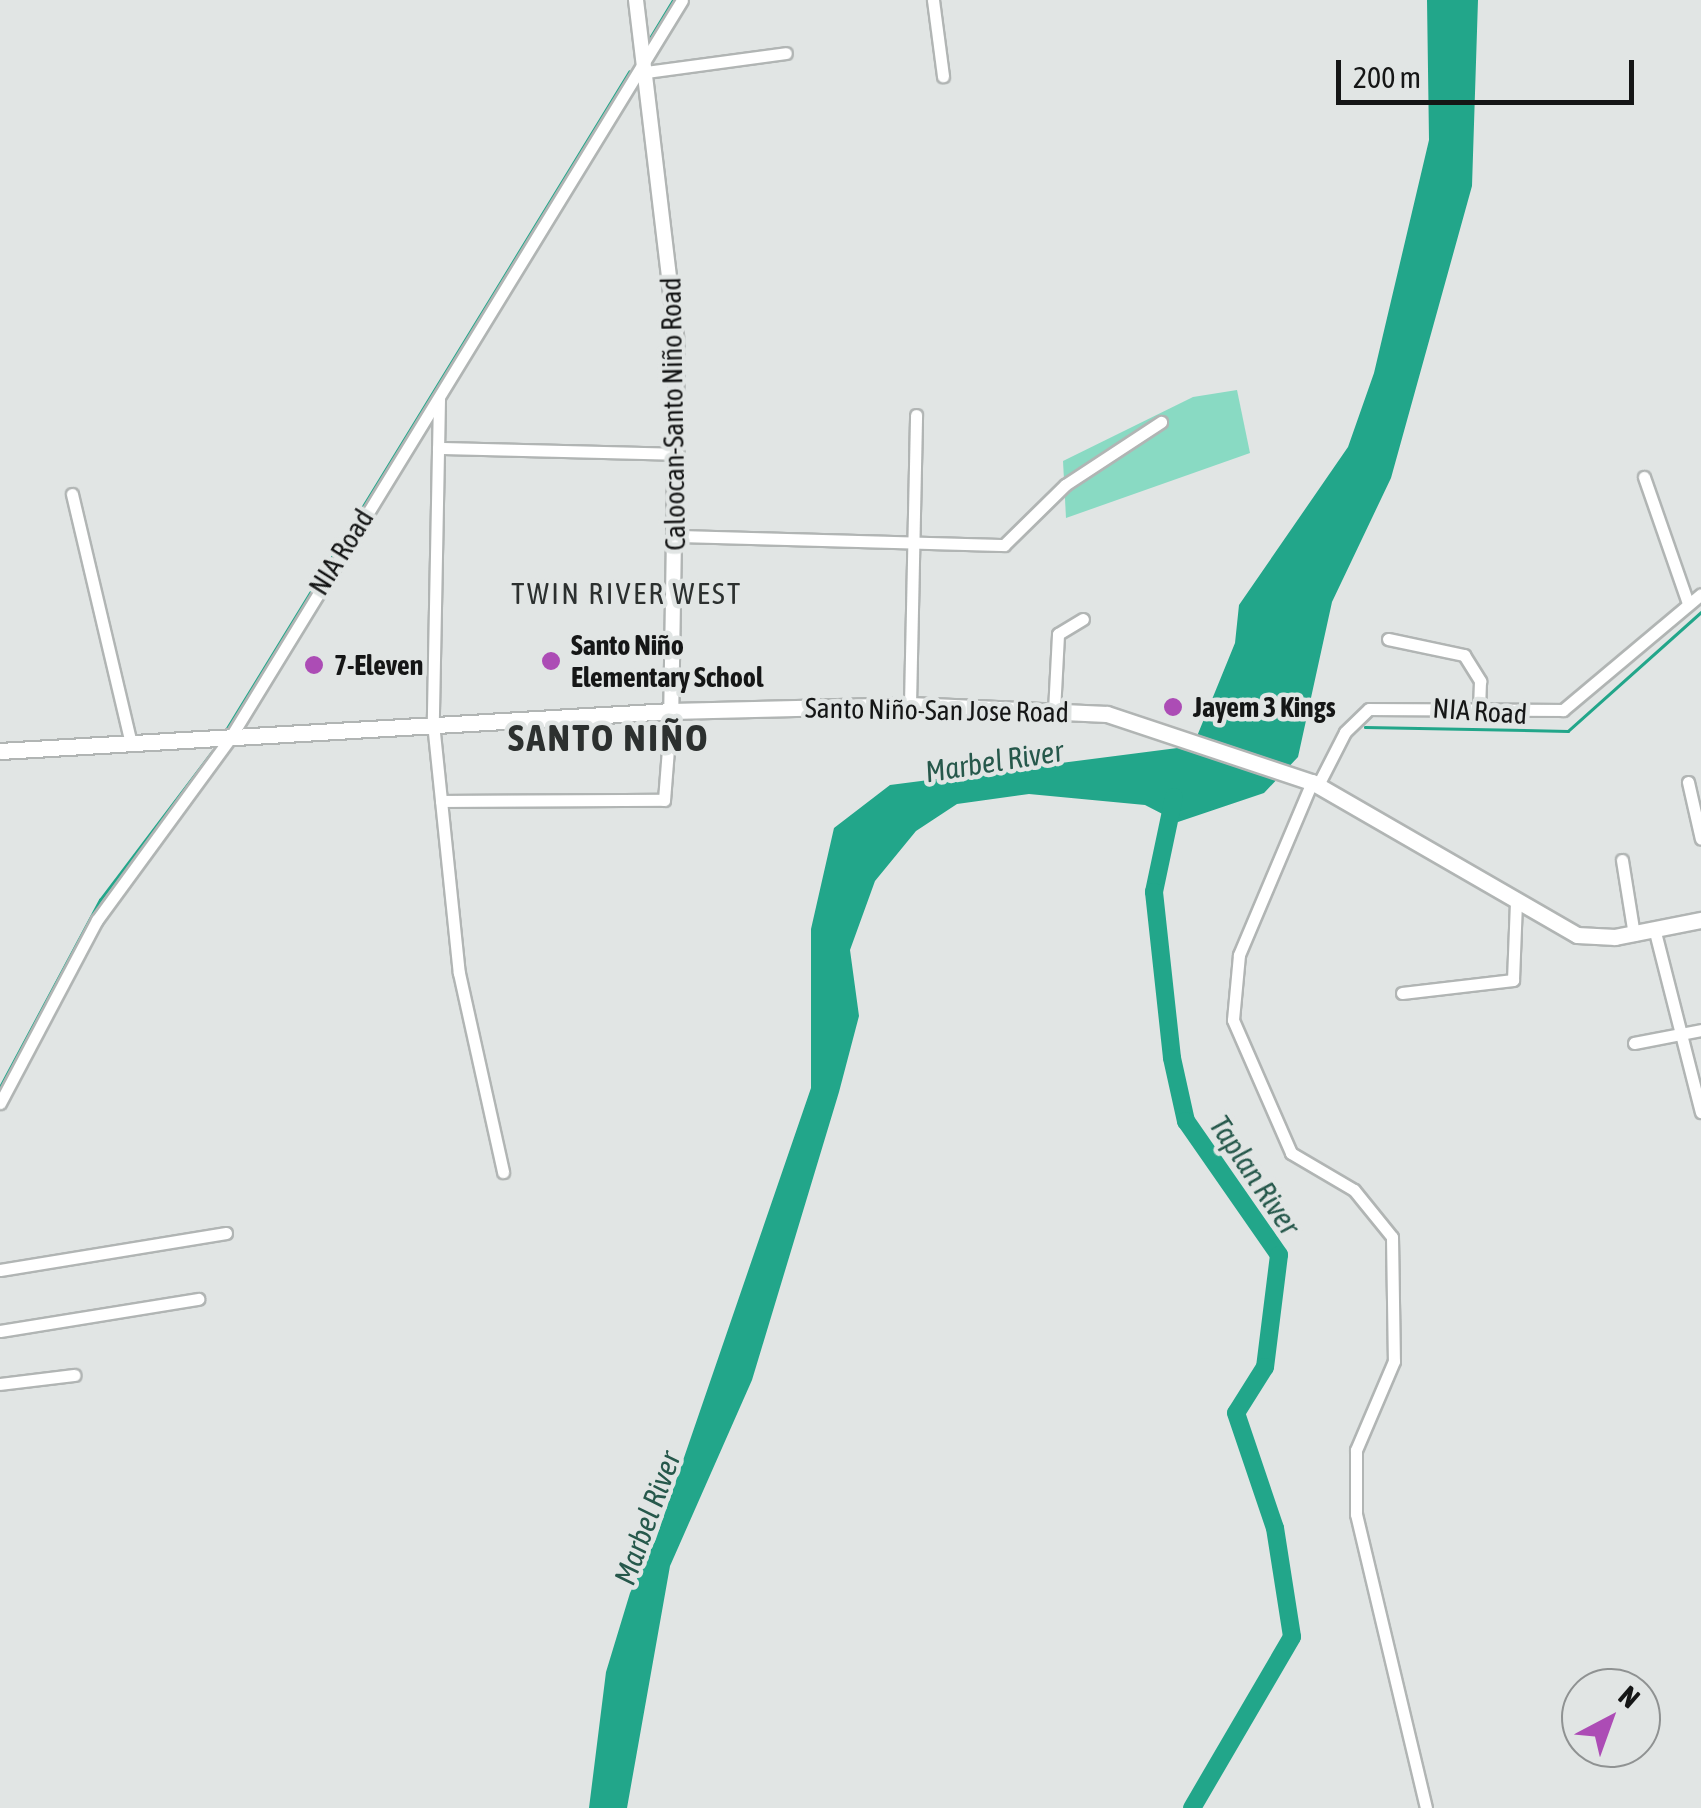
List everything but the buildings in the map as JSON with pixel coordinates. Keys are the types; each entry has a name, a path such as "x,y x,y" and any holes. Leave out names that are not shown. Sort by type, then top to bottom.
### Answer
{"main road":[{"name":"Santo Niño-San Jose Road","path":"0,751 671,711 910,705 1054,711 1184,732 1294,774 1577,935 1634,935 1701,920"}],"street":[{"name":"Caloocan-Santo Niño Road","path":"636,0 674,301 678,454 671,711"},
{"name":"NIA Road","path":"0,1103 97,920 230,738 645,68 682,0"},
{"path":"932,0 943,76"},
{"path":"645,68 786,54"},
{"path":"439,395 433,723 459,973 503,1172"},
{"path":"910,705 916,415"},
{"path":"676,536 1004,545 1090,466 1161,422"},
{"path":"438,448 678,454"},
{"path":"1644,477 1688,604"},
{"path":"72,494 131,744"},
{"name":"NIA Road","path":"1426,1808 1356,1514 1356,1450 1394,1361 1392,1237 1354,1190 1291,1154 1232,1020 1239,955 1315,783 1344,732 1369,709 1564,710 1701,594"},
{"path":"1054,711 1058,634 1083,619"},
{"path":"1388,639 1464,655 1480,680 1479,712"},
{"path":"441,800 664,800 671,711"},
{"path":"1688,782 1701,839"},
{"path":"1622,860 1634,935"},
{"path":"1402,994 1513,980 1516,903"},
{"path":"1655,932 1701,1112"},
{"path":"1634,1043 1701,1030"},
{"path":"0,1270 226,1233"},
{"path":"0,1331 198,1299"},
{"path":"0,1384 74,1375"}],"shaded area":[{"path":"1427,0 1478,0 1472,186 1391,478 1332,602 1298,757 1264,793 1178,822 1145,805 1029,794 957,804 916,831 875,881 850,950 859,1016 839,1092 752,1380 670,1566 627,1808 589,1808 606,1672 630,1593 656,1539 811,1088 811,929 834,828 890,785 1193,746 1235,643 1239,605 1348,447 1374,373 1429,140"},
{"path":"1237,390 1250,453 1066,518 1063,461 1193,397"}],"waterway":[{"path":"647,43 673,0"},
{"path":"226,730 629,72"},
{"path":"1365,727 1568,731 1701,612"},
{"path":"0,1087 100,900 212,752"},
{"name":"Taplan River","path":"1174,797 1154,892 1172,1058 1186,1121 1279,1255 1265,1367 1236,1413 1275,1528 1292,1637 1192,1808"}],"place":[{"name":"Santo Niño Elementary School","path":"551,661"},
{"name":"7-Eleven","path":"314,665"},
{"name":"Jayem 3 Kings","path":"1173,707"}],"district":[{"name":"TWIN RIVER WEST","path":"627,593"},
{"name":"SANTO NIÑO","path":"609,738"}],"water label":[{"name":"Marbel River","path":"994,761"},
{"name":"Marbel River","path":"647,1518"}]}
